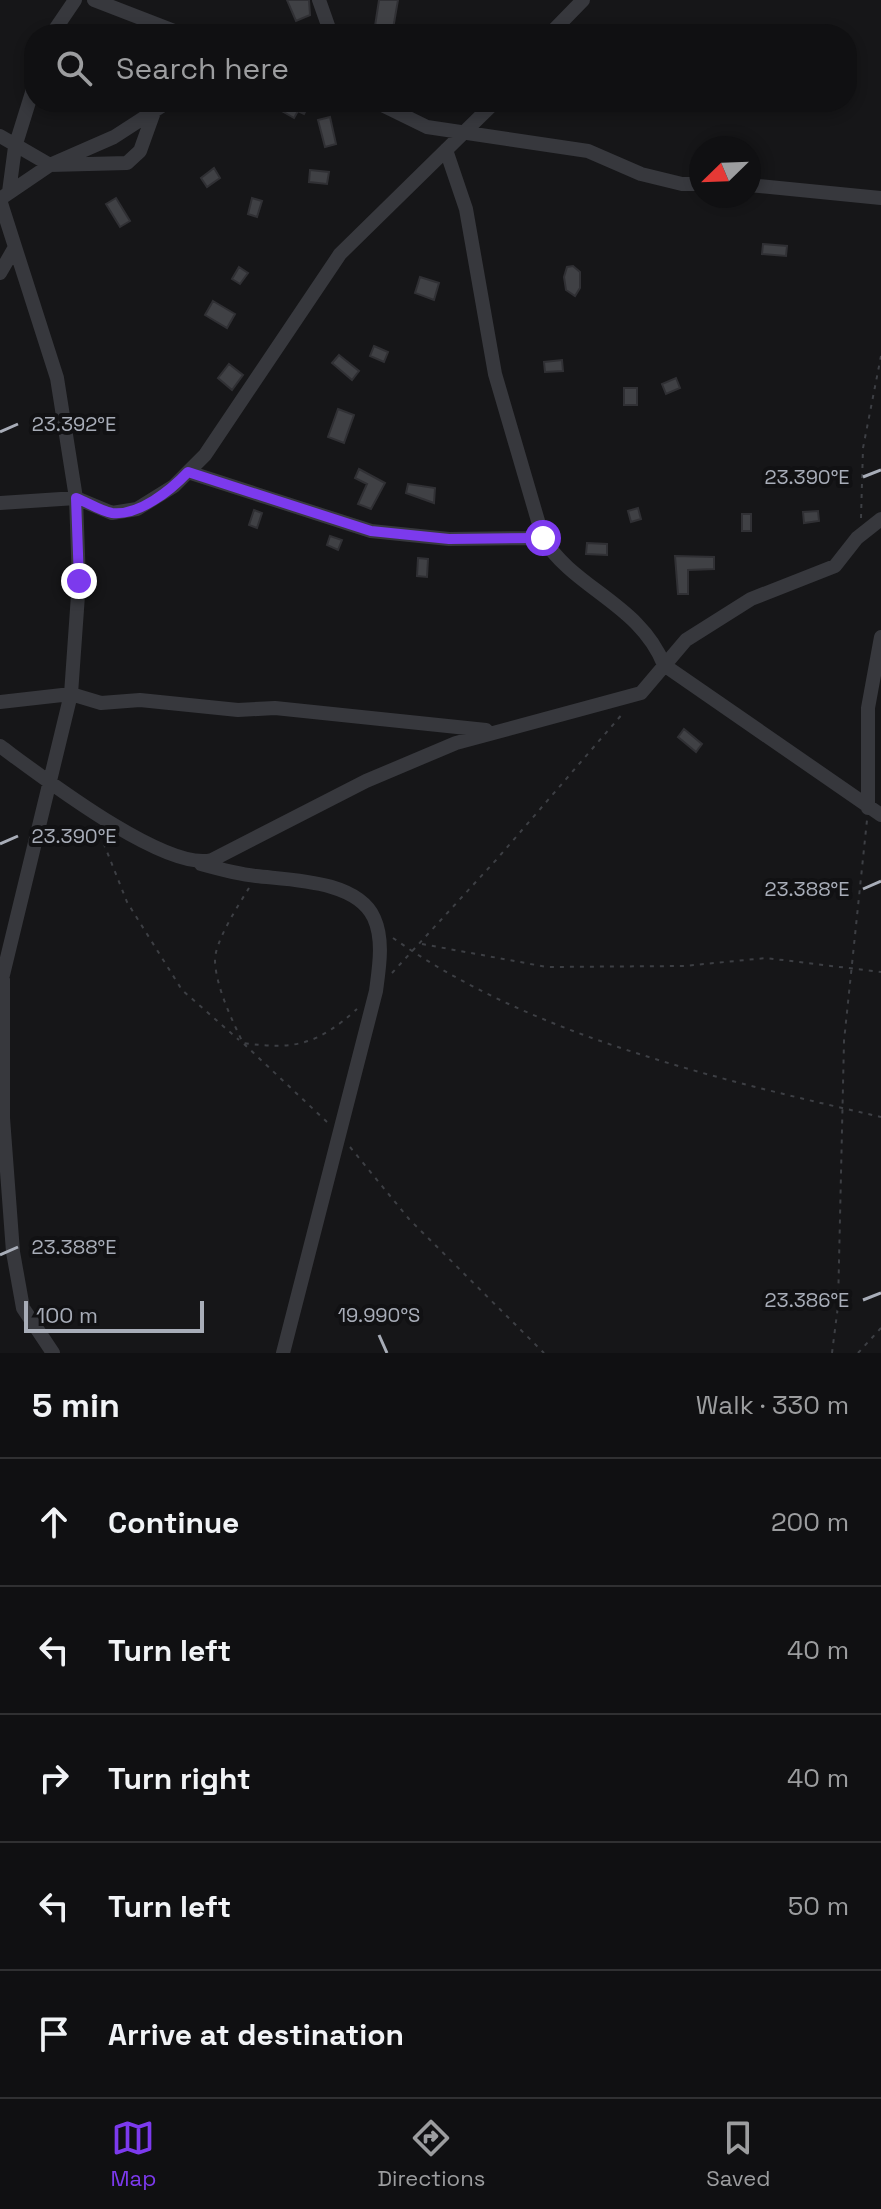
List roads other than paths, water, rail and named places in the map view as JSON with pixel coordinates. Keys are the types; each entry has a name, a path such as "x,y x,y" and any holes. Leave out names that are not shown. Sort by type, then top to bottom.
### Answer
{"street":[{"path":"59,24 75,0"},
{"path":"94,0 156,24"},
{"path":"319,0 327,24"},
{"path":"560,24 583,0"},
{"path":"26,112 3,197 15,247 57,378 76,498 79,581 71,694 47,783 2,983 3,1118 13,1252 23,1308 53,1353"},
{"path":"0,136 50,165 127,163 140,151 154,112"},
{"path":"3,197 50,165 114,137 154,112"},
{"path":"396,112 427,127 462,135 588,151 641,174 689,184"},
{"path":"0,503 76,498 112,513 137,509 174,486 205,455 340,254 485,112"},
{"path":"446,150 466,209 495,374 543,538 554,556 627,613 655,641 664,665 875,812"},
{"path":"761,186 881,198"},
{"path":"0,273 15,247"},
{"path":"188,472 371,531 449,539 543,538"},
{"path":"197,863 224,855 399,767 456,743 641,693 686,640 732,610 835,566 860,535 881,519"},
{"path":"875,812 868,708 881,637"},
{"path":"0,702 71,694 101,703 140,700 238,710 275,708 499,731"},
{"path":"0,746 47,783 171,855 257,876 312,881 365,906 373,916 379,938 376,991 283,1353"}]}
